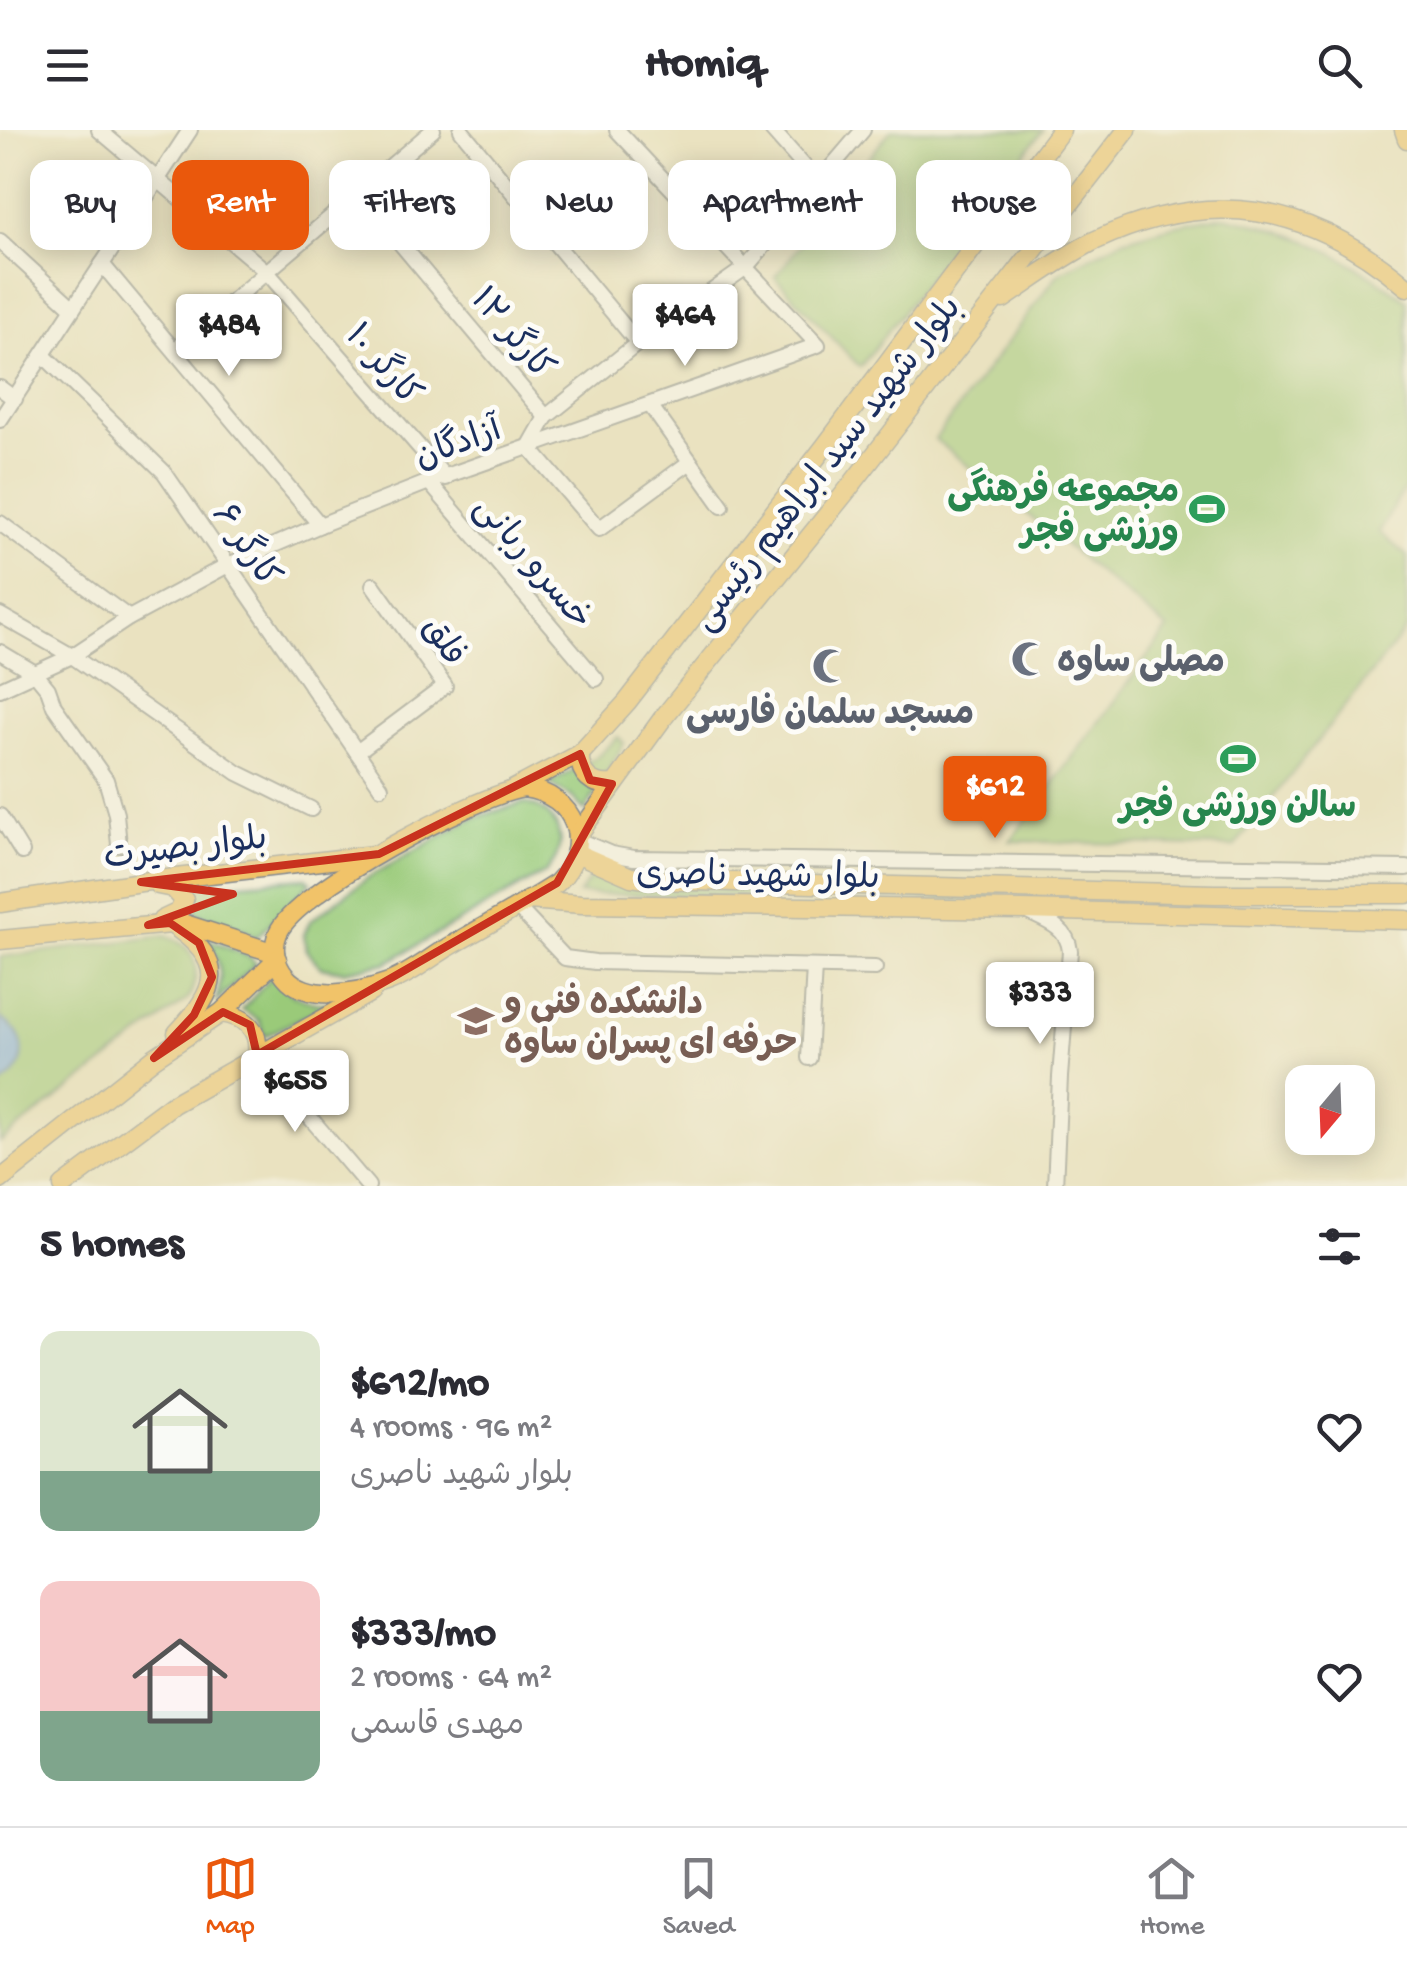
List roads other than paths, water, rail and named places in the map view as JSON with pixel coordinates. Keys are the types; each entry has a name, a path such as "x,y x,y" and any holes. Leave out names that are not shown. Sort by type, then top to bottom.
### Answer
{"main road":[{"name":"بلوار شهید سید ابراهیم رئیسی","path":"154,1058 221,1012 276,956 276,942 285,921 351,871 464,807 512,790 580,754 627,702 815,459 1061,130"},
{"name":"بلوار شهید سید ابراهیم رئیسی","path":"63,1186 173,1104 523,904 566,875 577,843 612,784 1127,130"},
{"path":"1404,130 1407,140"},
{"path":"986,310 1094,241 1176,213 1215,208 1260,210 1301,224 1351,245 1407,288"},
{"path":"580,754 580,766 590,780 612,784"},
{"path":"512,790 536,790 557,800 572,819 577,843"},
{"name":"بلوار شهید ناصری","path":"577,843 631,877 653,880 1215,894 1407,894"},
{"name":"بلوار بصیرت","path":"0,903 379,854"},
{"path":"141,882 173,888 184,900 179,912 148,926"},
{"name":"بلوار شهید ناصری","path":"523,904 1023,910 1407,920"},
{"path":"0,1180 154,1058 194,1015 212,978 207,957 198,943 170,923"},
{"path":"0,940 182,923 276,956 291,982 310,991 333,992 389,982"},
{"path":"221,1012 250,1025 257,1034 257,1054"}],"street":[{"name":"کارگر ۱۰","path":"99,130 267,272 446,478"},
{"path":"152,188 190,130"},
{"path":"461,130 638,343"},
{"path":"617,130 745,268"},
{"path":"772,130 799,160"},
{"path":"835,160 863,130"},
{"path":"395,160 425,132"},
{"path":"176,349 329,219"},
{"path":"0,241 72,308"},
{"path":"0,420 112,250"},
{"name":"کارگر ۱۲","path":"406,250 546,417"},
{"path":"690,462 599,529 529,447 546,417 638,343 745,268 760,250"},
{"path":"102,264 320,525"},
{"name":"آزادگان","path":"0,689 72,656 129,618 226,566 320,525 818,344 745,268"},
{"name":"کارگر ۶","path":"43,355 164,472 381,787"},
{"path":"0,388 14,399"},
{"path":"650,405 722,506"},
{"name":"خسرو ربانی","path":"430,482 596,679"},
{"path":"0,523 129,618"},
{"name":"فلق","path":"356,752 445,686 373,585"},
{"path":"0,615 72,656 238,773 312,809"},
{"path":"0,652 35,673 106,780 116,814 119,845"},
{"path":"0,816 22,852"},
{"path":"577,843 634,858 1407,868"},
{"path":"523,904 565,958 595,962 874,968"},
{"path":"1023,910 1051,923 1070,943 1055,1186"},
{"path":"809,1058 814,967"},
{"path":"257,1054 368,1186"}],"water":[{"path":"0,1018 17,1033 22,1052 17,1070 0,1085"}],"place":[{"name":"مجموعه فرهنگی ورزشی فجر","path":"1207,509"},
{"name":"مصلی ساوه","path":"1029,659"},
{"name":"مسجد سلمان فارسی","path":"830,666"},
{"name":"سالن ورزشی فجر","path":"1238,759"},
{"name":"دانشکده فنی و حرفه ای پسران ساوه","path":"476,1021"}]}
